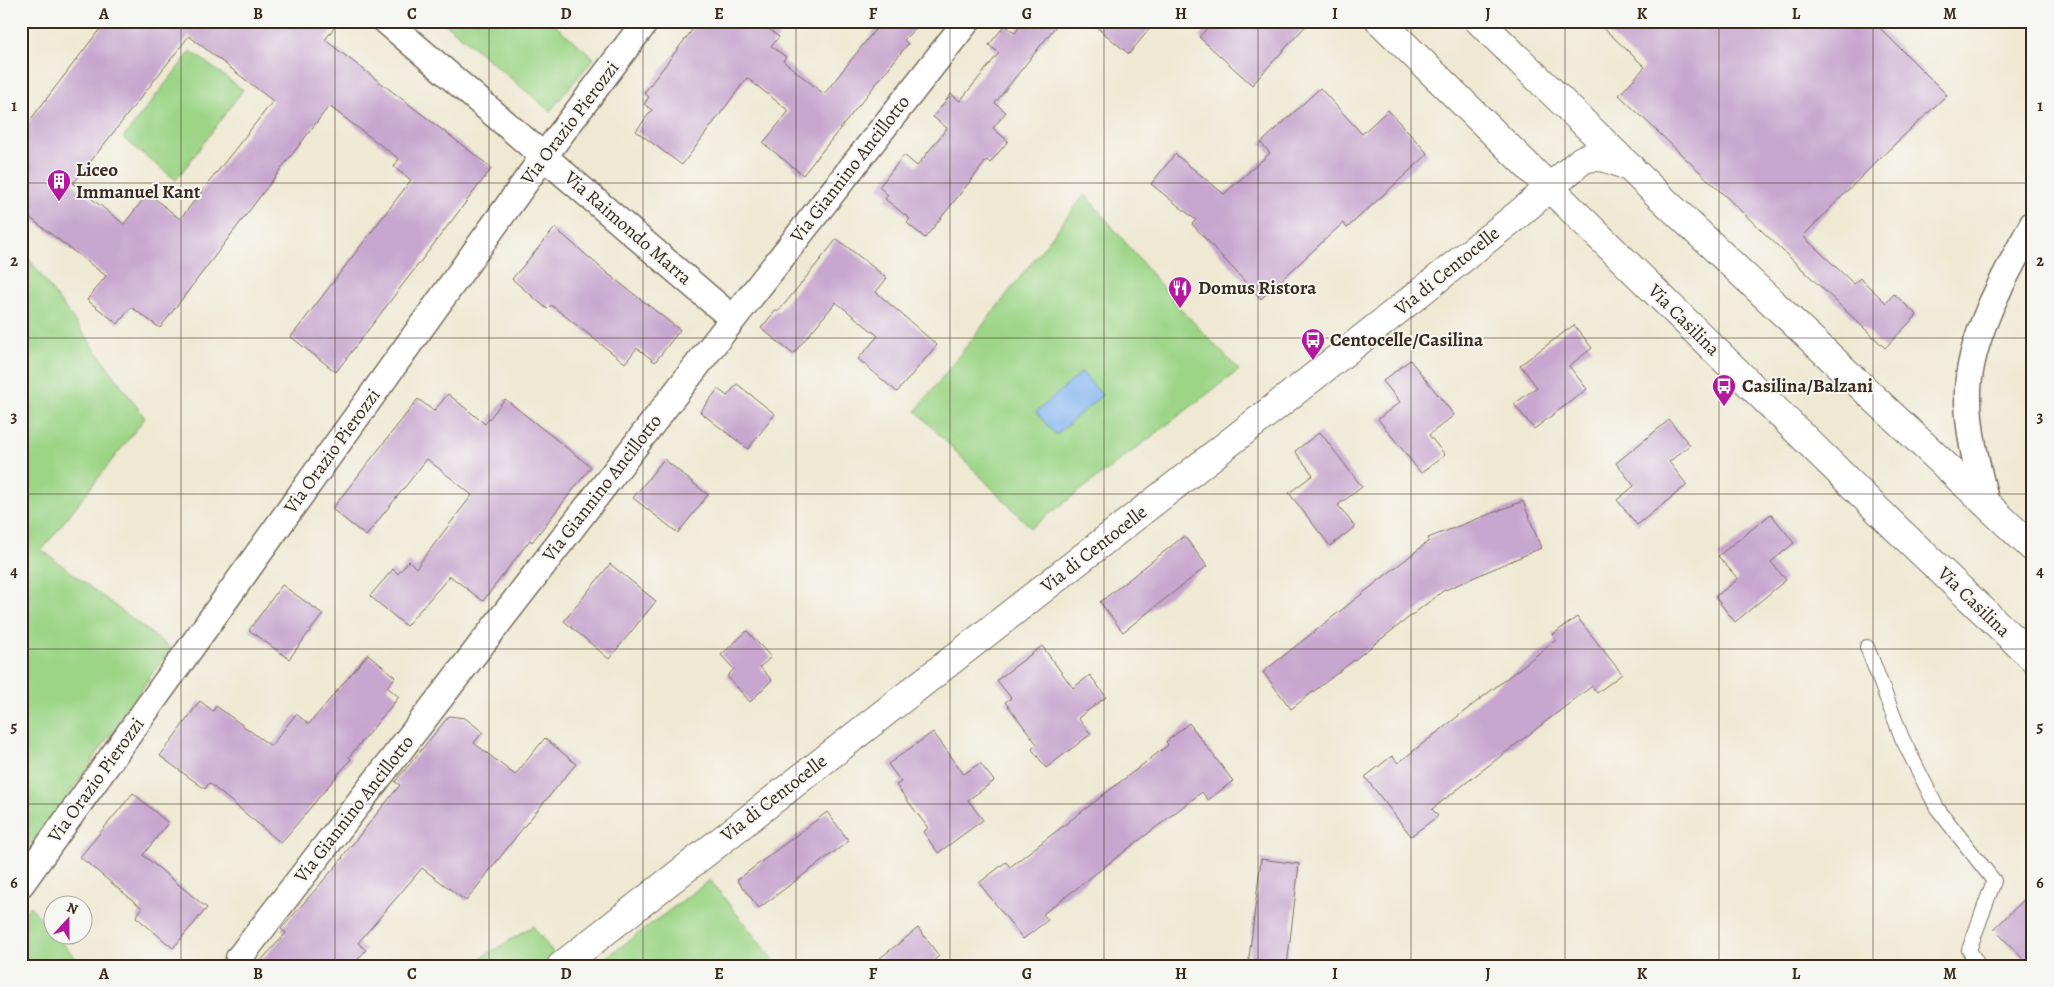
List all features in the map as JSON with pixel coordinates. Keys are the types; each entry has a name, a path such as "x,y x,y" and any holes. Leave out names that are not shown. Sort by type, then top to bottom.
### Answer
{"main road":[{"name":"Via Casilina","path":"1380,21 1896,528 2033,658"},
{"path":"1480,21 1631,168 2033,548"},
{"name":"Via di Centocelle","path":"561,966 1339,357 1574,166 1589,157 1611,159 1631,168"}],"street":[{"name":"Via Raimondo Marra","path":"386,21 732,319"},
{"name":"Via Orazio Pierozzi","path":"21,884 544,156 646,21"},
{"name":"Via Giannino Ancillotto","path":"239,958 732,319 967,21"},
{"path":"1986,504 1974,453 1969,414 1970,370 1974,351 1989,313 2033,224"}],"lane":[{"path":"1867,647 1902,738 1937,808 1994,881 1969,950 1979,966"}],"green space":[{"path":"442,21 550,21 594,58 550,111"},
{"path":"191,51 243,90 176,180 123,138"},
{"path":"1085,194 1179,307 1239,370 1031,528 916,411"},
{"path":"21,248 145,418 42,550 170,648 21,864"},
{"path":"710,880 778,966 595,966"},
{"path":"30,906 42,920 42,944 63,944 83,966 21,966 21,915"},
{"path":"533,926 557,958 544,966 468,966"}],"water":[{"path":"1082,372 1102,395 1056,435 1036,412"}],"building":[{"name":"Liceo Immanuel Kant","path":"106,21 339,21 325,40 492,168 336,372 291,337 411,180 394,167 399,159 329,106 160,328 131,307 118,324 87,300 106,276 21,211 21,132","holes":["189,36 273,101 180,219 148,193 124,224 73,184"]},
{"path":"699,21 759,21 779,37 771,46 786,57 783,61 824,94 882,21 922,21 904,40 908,44 803,175 763,143 789,111 747,78 682,165 636,131 652,110 644,104 649,97 644,93"},
{"path":"1024,21 1060,21 995,103 1006,112 993,128 1008,141 990,163 987,160 925,238 907,223 910,219 885,199 888,195 879,187 904,155 917,166 947,128 933,117 951,94 960,101 999,53 989,45 1005,25 1015,33"},
{"path":"1089,21 1156,21 1129,54"},
{"path":"1214,21 1310,21 1252,85 1199,37"},
{"path":"1596,21 1873,21 1947,95 1879,159 1803,236 1854,284 1860,278 1886,303 1894,294 1917,315 1885,348 1619,95 1645,67"},
{"path":"1320,88 1362,134 1388,110 1428,154 1347,228 1343,223 1261,299 1192,224 1196,220 1151,184 1175,154 1224,194 1270,153 1261,143"},
{"path":"555,228 607,273 680,330 655,362 637,348 625,363 551,305 547,309 512,279"},
{"path":"837,239 887,278 876,292 937,345 897,392 858,359 878,336 836,302 793,354 761,328 776,310 778,312"},
{"path":"1574,325 1592,348 1569,366 1587,389 1534,429 1514,404 1537,387 1520,365"},
{"path":"1410,360 1454,415 1429,435 1445,455 1421,473 1378,419 1400,402 1383,381"},
{"path":"737,384 775,414 748,449 700,412 718,389 727,396"},
{"path":"448,394 485,424 505,399 591,467 532,542 530,540 483,601 450,576 406,626 370,596 393,569 398,574 409,561 416,568 472,495 427,459 366,536 332,509 418,399 434,411"},
{"path":"1669,420 1690,445 1669,462 1687,485 1637,525 1617,500 1634,486 1616,463"},
{"path":"1320,432 1362,487 1338,505 1355,527 1330,546 1289,493 1313,475 1295,451"},
{"path":"664,459 708,495 678,533 633,498"},
{"path":"1523,501 1541,548 1443,591 1291,709 1263,672 1429,541 1428,538"},
{"path":"1771,514 1794,543 1771,562 1786,580 1735,622 1715,597 1738,579 1718,556"},
{"path":"1184,536 1207,566 1123,632 1100,602"},
{"path":"610,564 656,601 609,659 564,621"},
{"path":"282,585 323,614 289,659 249,630"},
{"path":"1577,617 1622,674 1597,693 1592,686 1432,809 1438,816 1411,836 1365,777 1392,756 1398,763 1556,640 1552,635"},
{"path":"747,631 771,657 760,667 772,680 750,702 727,676 734,669 721,655"},
{"path":"1042,646 1073,688 1090,675 1106,697 1078,718 1091,734 1046,768 1032,749 1037,744 1005,702 1011,698 997,680"},
{"path":"368,654 395,677 387,687 399,697 349,757 351,759 281,843 209,783 205,789 160,756 200,701 213,711 216,706 271,746 296,714 309,724"},
{"path":"449,716 465,718 483,732 474,743 515,775 545,738 576,764 466,901 422,868 358,943 366,950 352,966 256,966 286,933 281,929 343,858 400,785 395,782"},
{"path":"1189,723 1233,781 1208,800 1202,792 1043,914 1048,920 1023,939 979,883 1006,862 1010,867 1168,745 1166,742"},
{"path":"933,732 964,774 980,763 994,781 968,800 983,820 938,853 923,832 928,828 896,785 901,782 888,764"},
{"path":"133,793 168,823 143,855 207,908 173,948 136,917 142,908 80,857"},
{"path":"827,812 849,841 759,908 737,880"},
{"path":"1261,859 1299,864 1287,966 1248,966"},
{"path":"2033,891 2033,966 2030,966 1994,929"},
{"path":"918,928 939,956 927,966 870,966"}],"place":[{"name":"Liceo Immanuel Kant","path":"59,202"},
{"name":"Domus Ristora","path":"1180,309"},
{"name":"Centocelle/Casilina","path":"1313,361"},
{"name":"Casilina/Balzani","path":"1724,407"}]}
